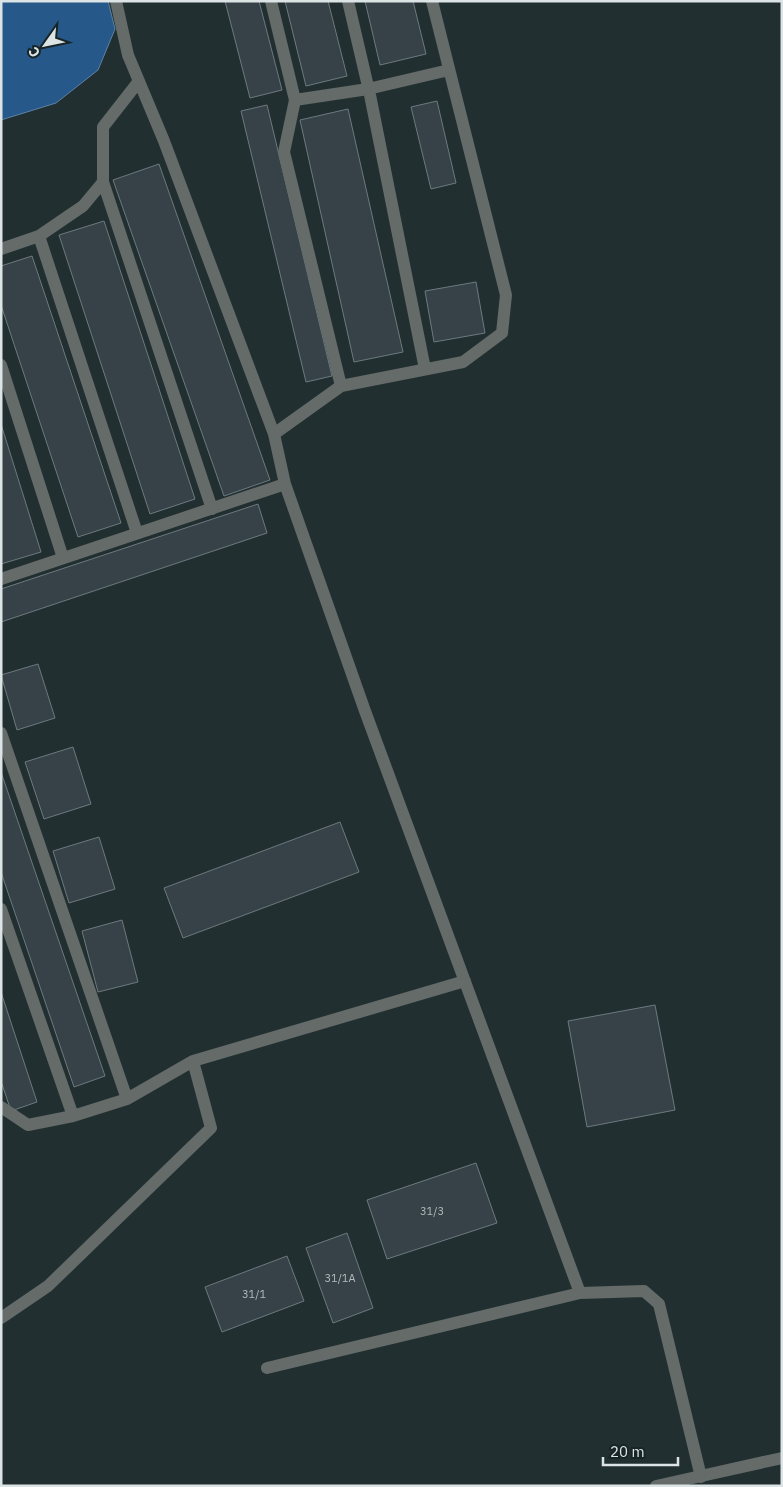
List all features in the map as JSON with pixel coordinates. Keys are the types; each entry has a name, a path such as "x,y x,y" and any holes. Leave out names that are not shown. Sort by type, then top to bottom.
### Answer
{"street":[{"path":"116,1 128,55 164,141 274,434 285,484 365,711 580,1293"},
{"path":"271,1 295,100 284,152 341,386"},
{"path":"348,1 368,89 425,369"},
{"path":"274,434 341,386 463,362 502,333 506,295 432,1"},
{"path":"295,100 368,89 449,70"},
{"path":"139,81 103,127 103,182 212,509"},
{"path":"1,249 39,236 83,206 103,182"},
{"path":"39,236 138,533"},
{"path":"1,366 63,558"},
{"path":"1,579 285,484"},
{"path":"1,733 127,1099"},
{"path":"1,909 73,1116"},
{"path":"1,1108 28,1125 73,1116 127,1099 193,1061 465,982"},
{"path":"1,1318 48,1286 211,1128 193,1061"},
{"path":"267,1368 580,1293 644,1291 659,1304 701,1476"},
{"path":"656,1486 782,1458"}],"water":[{"path":"1,1 108,1 115,29 98,70 56,103 1,120"}],"building":[{"path":"225,1 259,1 282,90 250,98"},
{"path":"285,1 328,1 347,76 306,86"},
{"path":"365,1 413,1 426,54 380,65"},
{"path":"437,101 456,183 431,189 411,107"},
{"path":"267,105 332,376 306,382 241,111"},
{"path":"348,109 403,352 354,362 300,120"},
{"path":"159,164 270,480 224,496 113,180"},
{"path":"104,221 195,499 150,514 59,235"},
{"path":"32,256 121,523 78,537 1,305 1,266"},
{"path":"476,282 485,333 434,342 425,291"},
{"path":"1,424 41,552 1,564"},
{"path":"258,504 267,533 1,622 1,589"},
{"path":"38,664 55,718 17,730 1,675"},
{"path":"73,747 91,804 44,819 25,762"},
{"path":"1,772 105,1076 74,1087 1,872"},
{"path":"340,822 359,872 183,938 164,888"},
{"path":"99,837 115,889 69,903 53,851"},
{"path":"122,920 138,982 98,992 82,931"},
{"path":"1,992 37,1102 11,1111 1,1081"},
{"path":"655,1005 675,1110 587,1127 568,1021"},
{"path":"476,1163 497,1223 387,1259 367,1200"},
{"path":"347,1233 373,1308 333,1323 306,1248"},
{"path":"287,1256 304,1301 222,1332 205,1287"}]}
